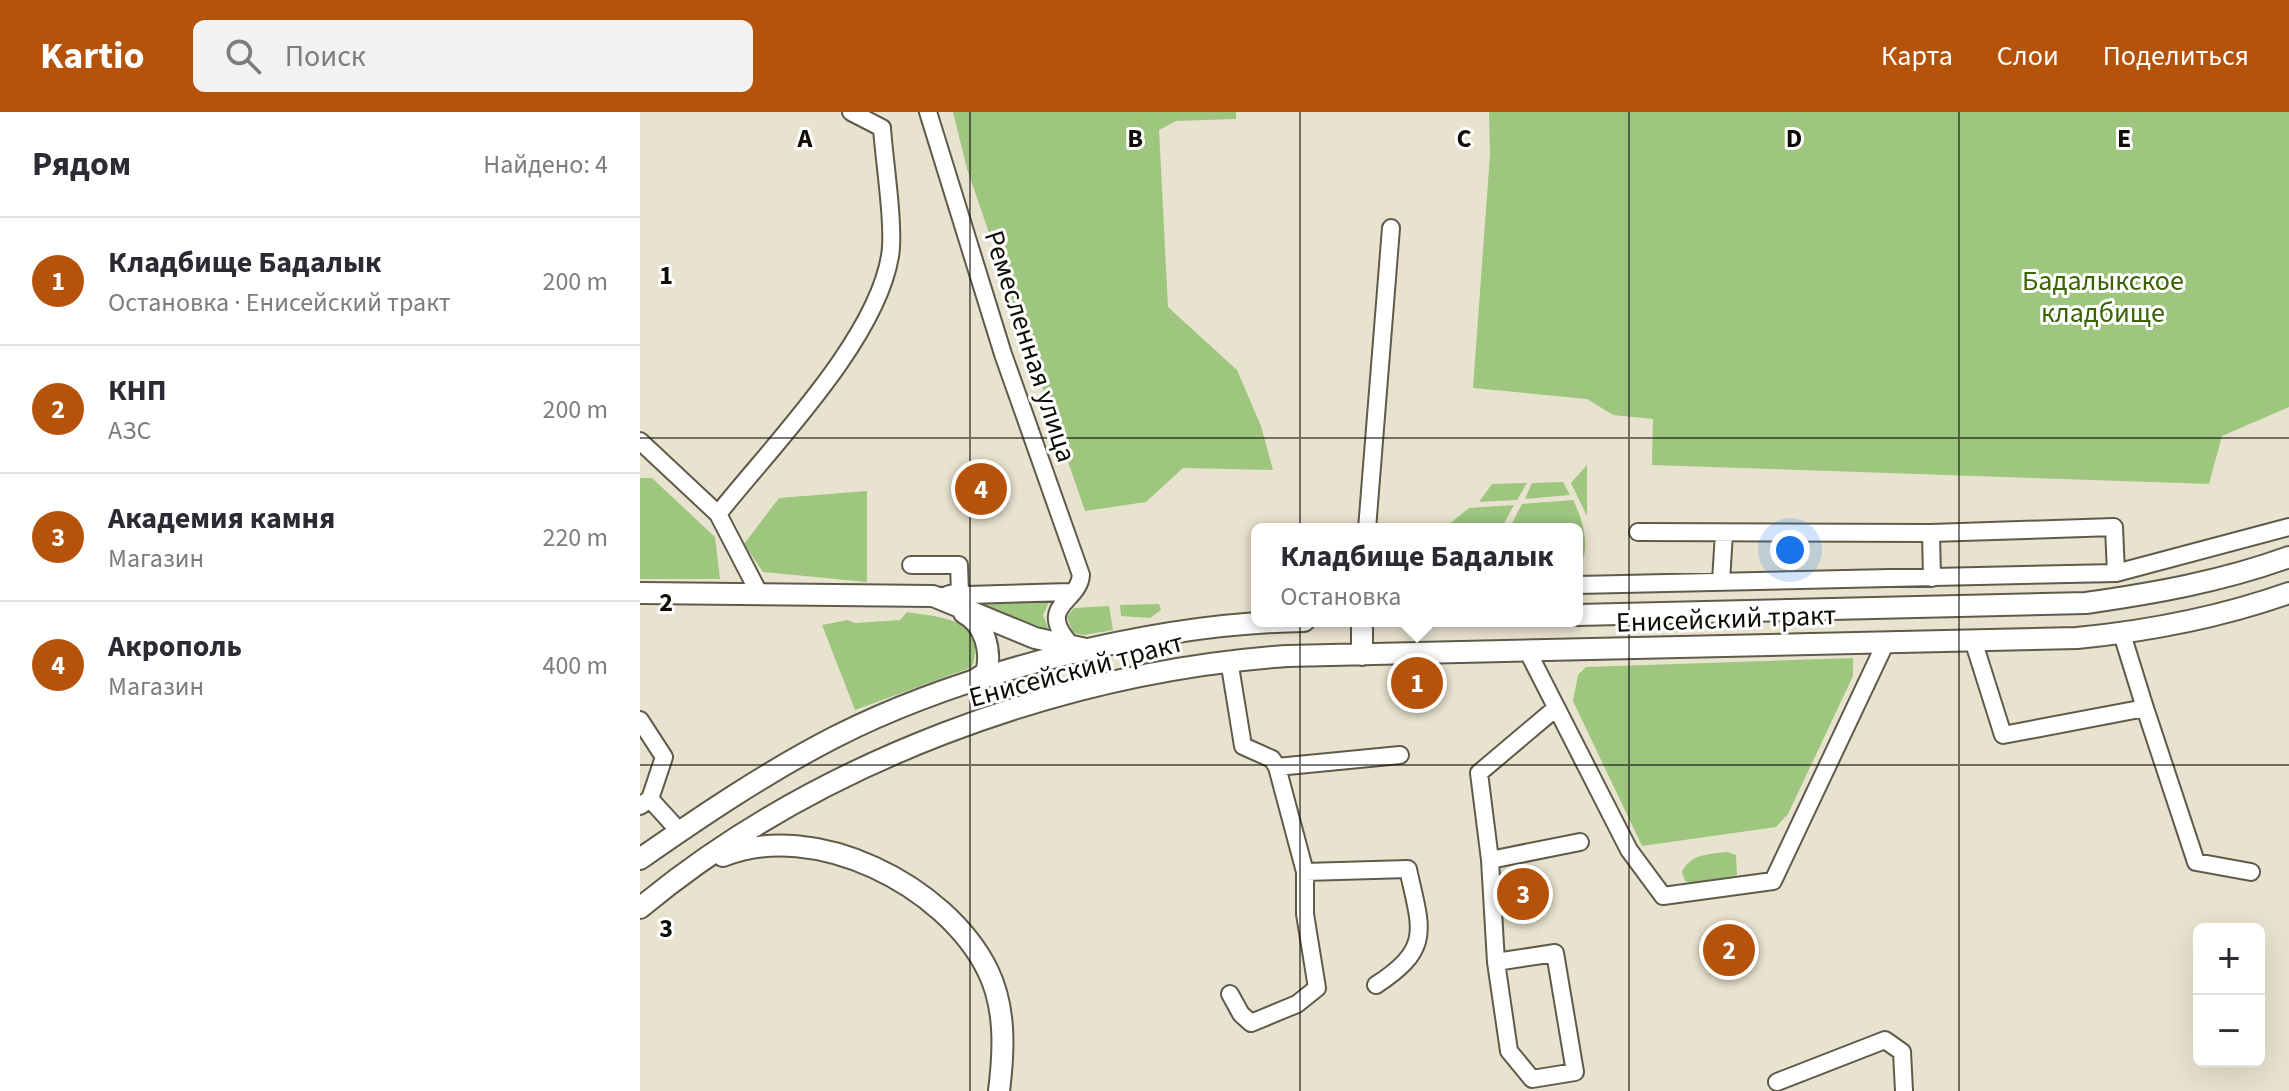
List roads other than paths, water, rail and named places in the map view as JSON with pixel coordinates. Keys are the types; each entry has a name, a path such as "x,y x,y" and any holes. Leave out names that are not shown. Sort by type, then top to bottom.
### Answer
{"main road":[{"name":"Енисейский тракт","path":"1583,615 2086,603 2156,593 2243,573 2289,557"},
{"path":"640,593 933,596 1013,630 1095,650"},
{"name":"Енисейский тракт","path":"640,908 690,869 768,819 866,766 1000,714 1123,680 1229,660 2122,634 2237,610 2289,593"},
{"path":"933,596 976,619 983,634 988,649 986,673 967,685"},
{"name":"Енисейский тракт","path":"640,859 749,785 838,736 967,685 1095,650 1220,627 1251,625"},
{"path":"1362,627 1362,655"},
{"path":"690,869 745,847 772,843 841,854 904,884 964,935 988,971 1001,1022 1004,1050 999,1091"}],"street":[{"path":"718,514 844,357 876,298 890,255 882,128 851,112"},
{"name":"Ремесленная улица","path":"928,112 1003,354 1081,575 1080,583 1070,592"},
{"path":"1367,523 1391,228"},
{"path":"640,441 718,514 759,593"},
{"path":"1638,532 1931,533 2114,527 2116,573"},
{"path":"1583,585 2116,573 2289,527"},
{"path":"1721,581 1724,533"},
{"path":"1931,533 1932,578"},
{"path":"2152,563 2156,593"},
{"path":"911,565 959,565 960,592"},
{"path":"933,596 960,592 1070,592 1057,616 1061,635 1072,646"},
{"path":"2122,634 2196,862 2251,872"},
{"path":"1973,640 2003,735 2145,708"},
{"path":"1528,652 1629,850 1663,896 1773,881 1886,642"},
{"path":"1229,660 1243,746 1272,759 1277,767 1305,872 1305,914 1317,988 1297,1004 1251,1023 1241,1014 1230,994"},
{"path":"1496,962 1555,953 1575,1072 1535,1085 1509,1051 1496,962 1490,860 1479,773 1556,708"},
{"path":"640,720 664,757 645,802 680,832"},
{"path":"1277,767 1400,755"},
{"path":"1490,860 1580,842"},
{"path":"1305,872 1408,869 1420,934 1413,956 1376,985"},
{"path":"1777,1082 1885,1040 1902,1052 1904,1091"}],"place":[{"name":"Акрополь","path":"981,489"},
{"name":"Кладбище Бадалык","path":"1417,683"},
{"name":"Академия камня","path":"1523,894"},
{"name":"КНП","path":"1729,950"}],"park label":[{"name":"Бадалыкское кладбище","path":"2103,296"}]}
